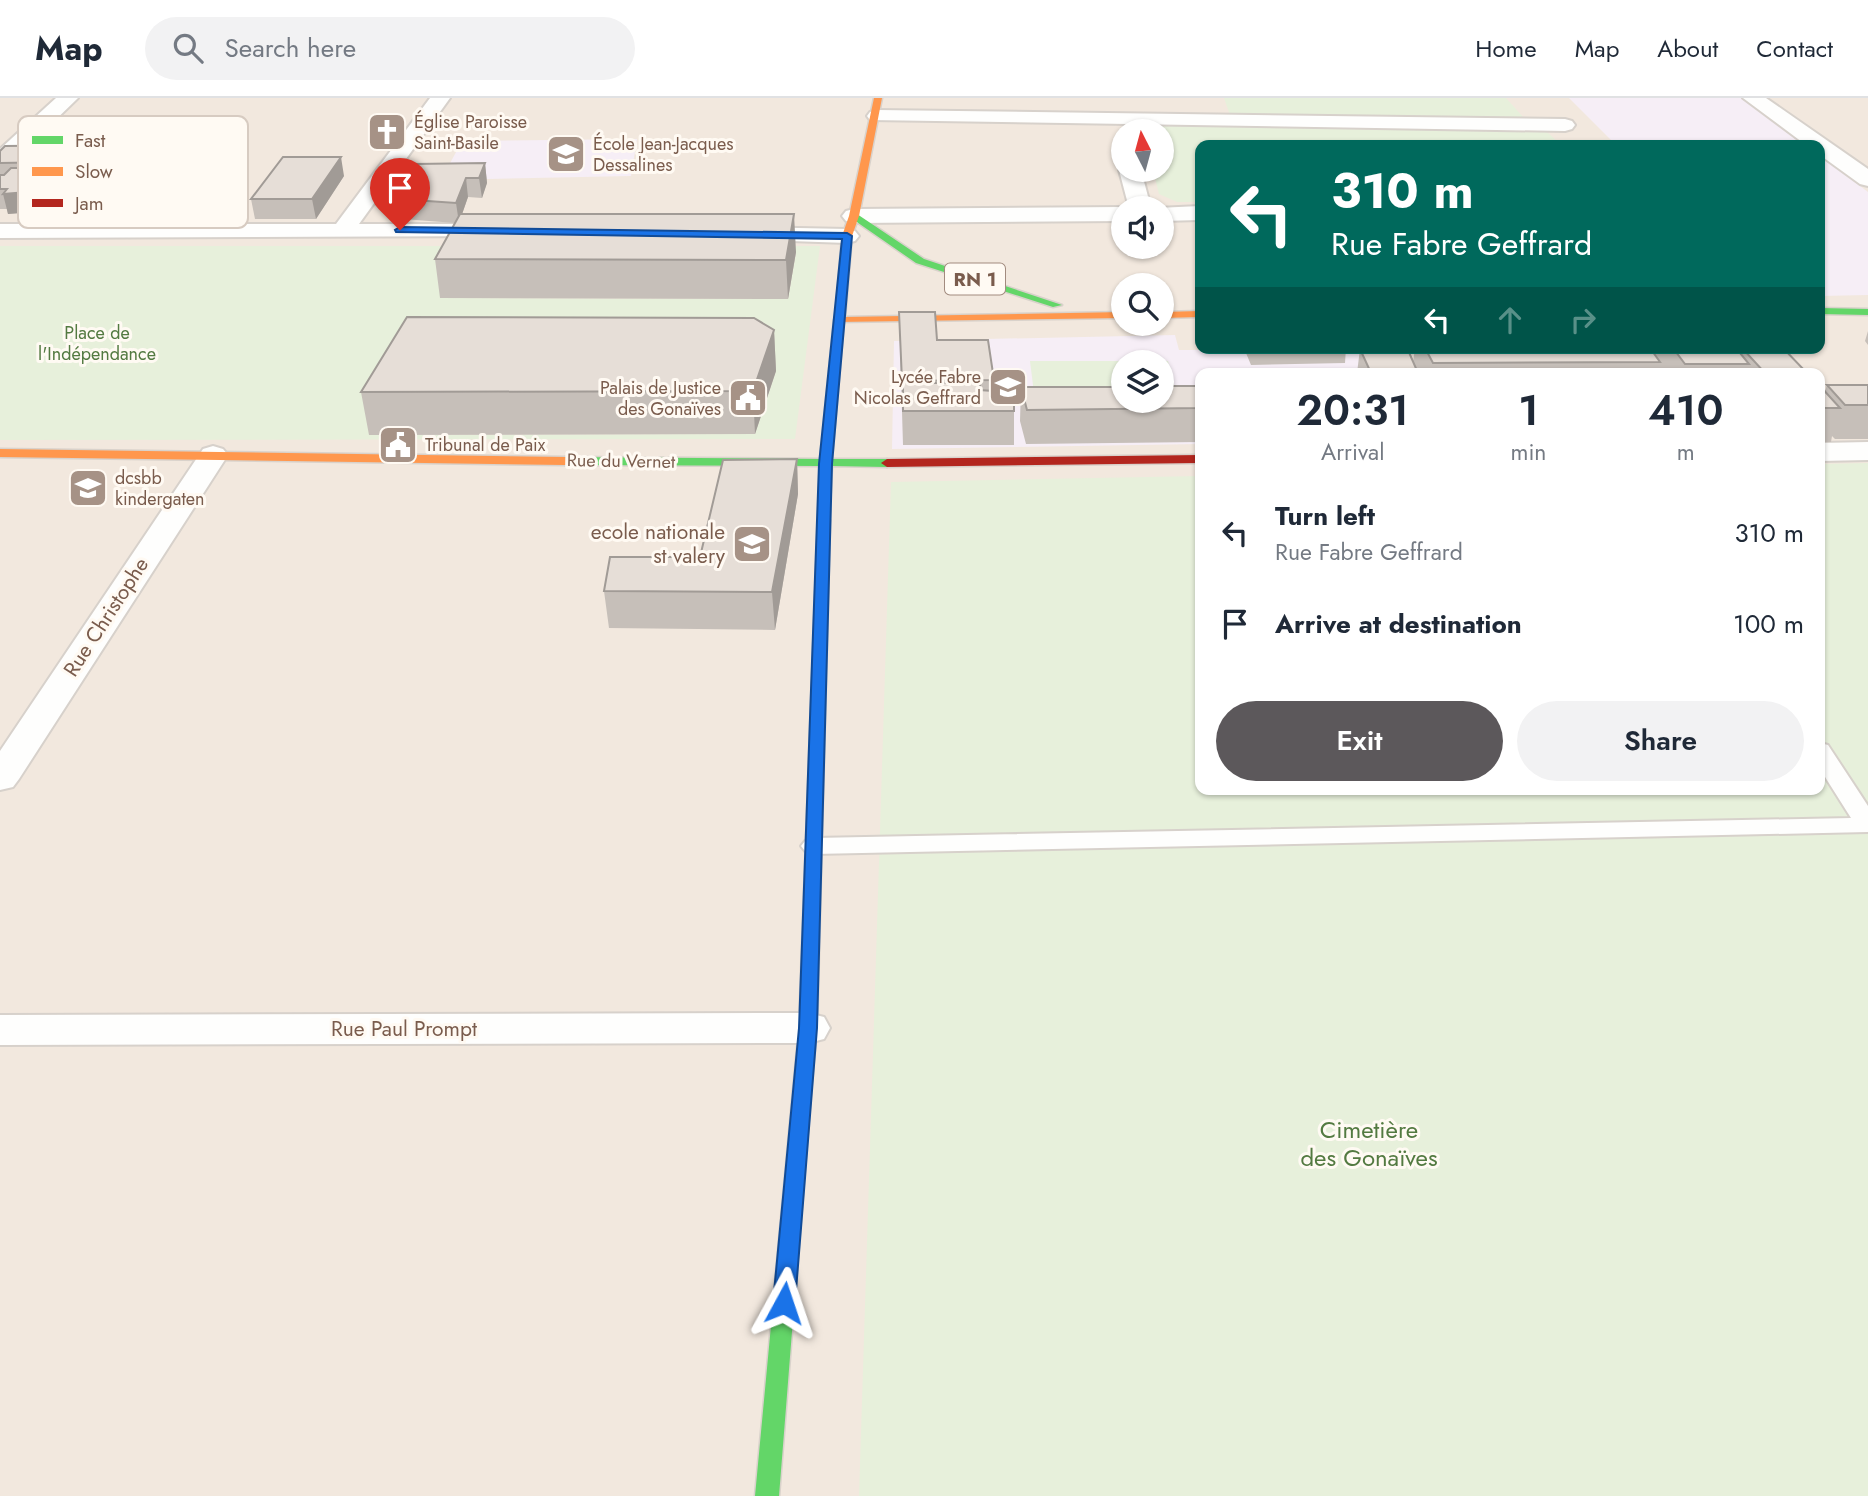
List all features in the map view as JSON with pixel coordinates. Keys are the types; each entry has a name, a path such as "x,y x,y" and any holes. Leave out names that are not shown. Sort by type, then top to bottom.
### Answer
{"street":[{"path":"49,116 68,98"},
{"path":"344,229 440,98"},
{"path":"1752,98 1812,140"},
{"path":"767,1496 808,1028 825,464 851,226 878,107 1117,118 1572,132 1546,107"},
{"path":"0,161 18,144"},
{"path":"1825,149 1868,179"},
{"path":"1174,214 1195,213"},
{"path":"721,234 1111,215"},
{"name":"RN 1","path":"851,226 920,261 1035,300 1107,315"},
{"path":"0,231 344,229 526,232"},
{"path":"1825,311 1868,312"},
{"path":"1174,315 1195,314"},
{"name":"RN 1","path":"839,320 1111,315"},
{"path":"1825,452 1868,451"},
{"name":"Rue du Vernet","path":"0,453 825,464 1195,459"},
{"name":"Rue Christophe","path":"0,779 213,455"},
{"name":"Rue Paul Prompt","path":"0,1030 808,1028"}],"lane":[{"path":"1825,758 1868,825"},
{"path":"814,846 1868,825"}],"shaded area":[{"path":"0,98 1868,98 1868,1496 0,1496"},
{"path":"1569,98 1743,98 1799,140 1611,140"},
{"path":"637,139 631,176 441,180 462,141"},
{"path":"1825,160 1868,192 1868,295 1825,296"},
{"name":"Lycée Fabre Nicolas Geffrard","path":"1175,335 1179,350 1195,350 1195,354 1391,354 1398,368 1195,368 1195,444 892,449 894,341"}],"green space":[{"path":"1224,98 1506,98 1524,118 1231,118"},
{"path":"1174,125 1544,129 1556,140 1195,140 1195,202 1177,202 1174,196 1159,194 1156,182 1174,182"},
{"name":"Place de l'Indépendance","path":"0,246 820,246 795,439 0,440","holes":["796,253 788,299 441,298","776,371 755,434 369,435"]},
{"path":"1030,361 1111,361 1111,393 1034,393"},
{"name":"Cimetière des Gonaïves","path":"1868,463 1868,1496 859,1496 891,482 1195,476 1195,795 1825,795 1825,464"}],"building":[{"path":"5,146 18,146 18,163 0,163 0,151"},
{"path":"283,157 341,157 312,199 251,199"},
{"path":"485,163 479,178 466,178 456,203 399,199 415,164"},
{"path":"11,168 18,168 18,193 3,194 7,189 0,189 0,175 4,175"},
{"path":"460,214 794,214 786,260 435,259"},
{"path":"899,312 935,312 937,340 988,340 994,380 902,381"},
{"path":"407,317 754,318 774,330 753,391 361,392"},
{"path":"1362,354 1410,354 1416,368 1369,368"},
{"path":"1428,354 1654,354 1660,362 1433,363"},
{"path":"1678,354 1741,354 1749,364 1685,364"},
{"path":"1748,354 1789,354 1802,368 1760,368"},
{"path":"903,383 980,383 980,390 993,391 993,399 1014,399 1014,411 903,411"},
{"path":"1827,385 1868,385 1868,405 1845,405"},
{"path":"1174,386 1195,386 1195,408 1174,408"},
{"path":"1021,387 1111,387 1111,409 1027,410"},
{"path":"1825,392 1840,408 1825,408"},
{"path":"797,459 772,592 604,591 610,557 700,557 723,460"}],"traffic: fast":[{"path":"854,216 920,261 1057,305"},
{"path":"1825,311 1868,312"},
{"path":"824,520 826,464 839,320"},
{"path":"565,461 887,463"},
{"path":"767,1496 802,1091"}],"traffic: slow":[{"path":"878,98 854,216 847,236 839,320 1111,315"},
{"path":"1174,315 1195,314"},
{"path":"0,453 565,461"},
{"path":"802,1091 808,1028 824,520"}],"traffic: jam":[{"path":"887,463 1195,459"}],"place":[{"name":"Église Paroisse Saint-Basile","path":"387,132"},
{"name":"École Jean-Jacques Dessalines","path":"566,154"},
{"name":"Lycée Fabre Nicolas Geffrard","path":"1008,387"},
{"name":"Palais de Justice des Gonaïves","path":"748,398"},
{"name":"Tribunal de Paix","path":"398,445"},
{"name":"dcsbb kindergaten","path":"88,488"},
{"name":"ecole nationale st valery","path":"752,544"}],"route":[{"path":"400,230 847,236 825,464 808,1028 784,1303"}]}
